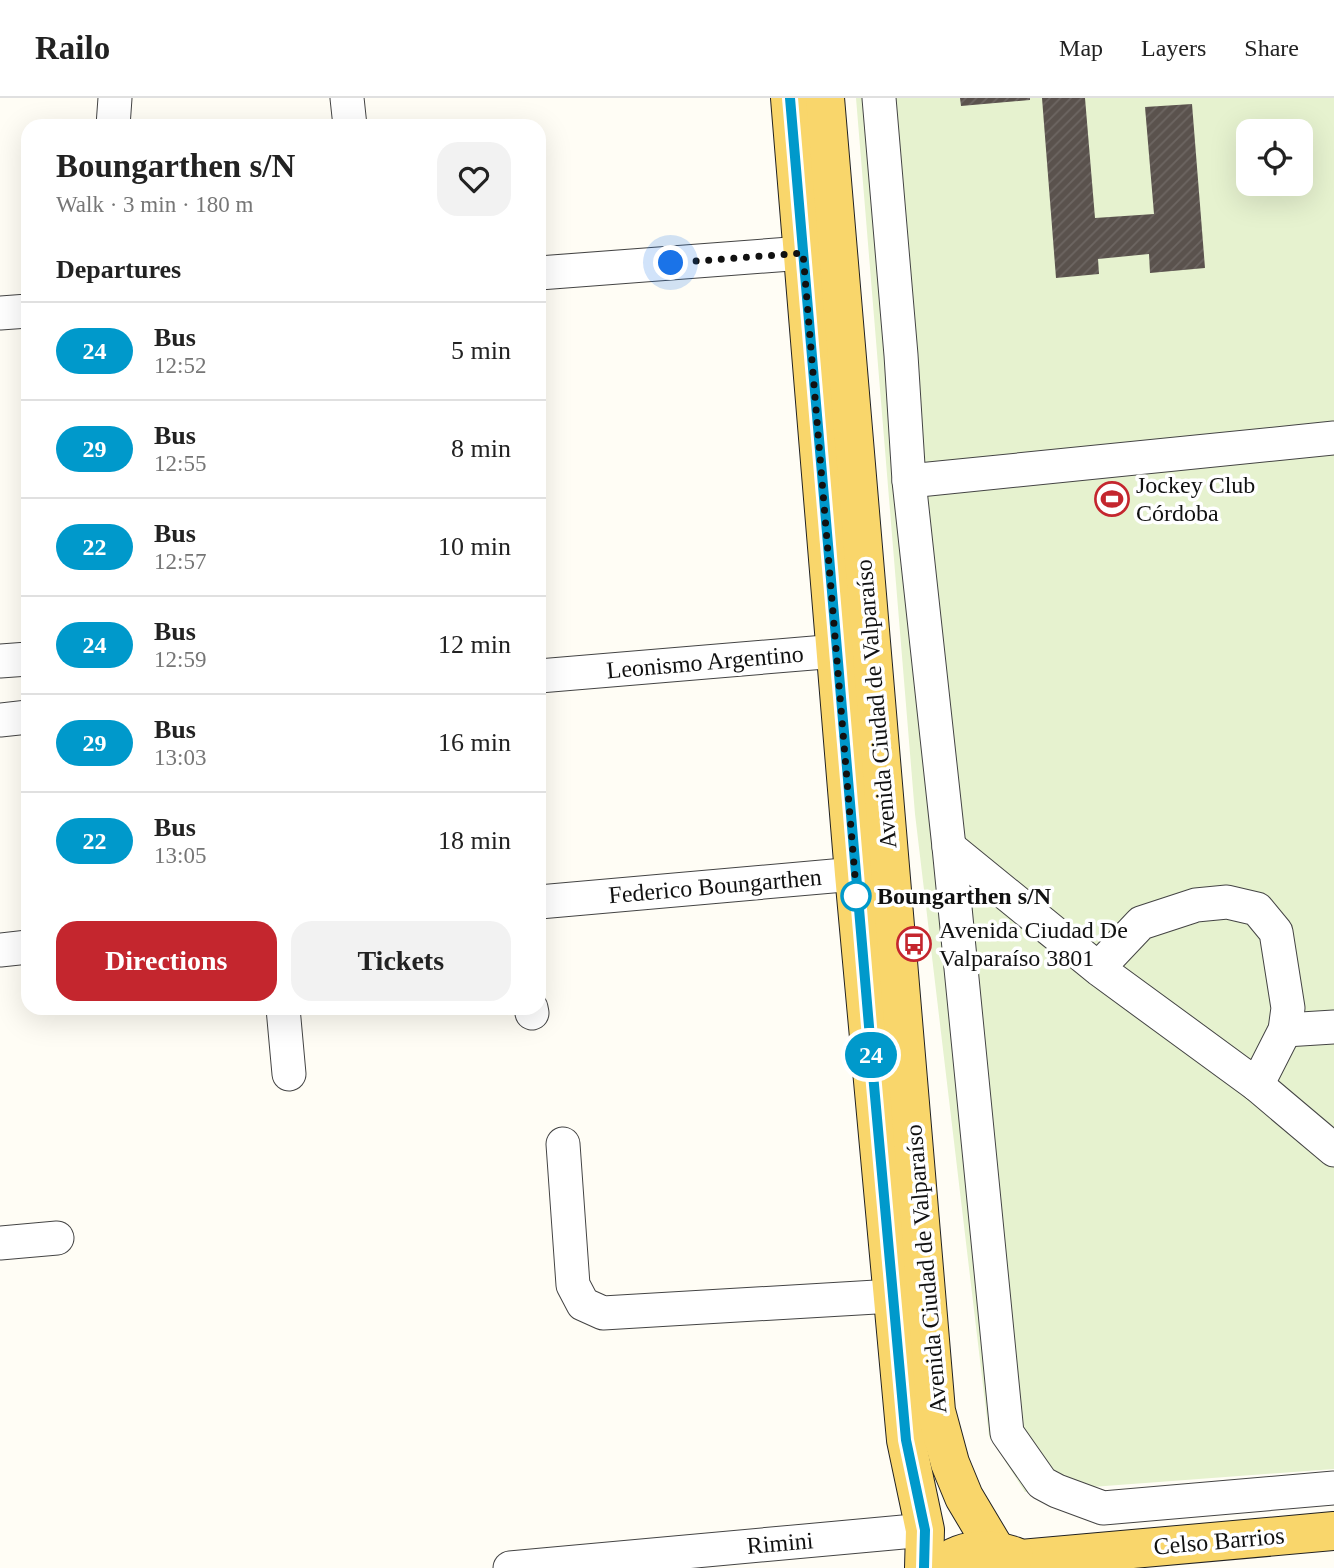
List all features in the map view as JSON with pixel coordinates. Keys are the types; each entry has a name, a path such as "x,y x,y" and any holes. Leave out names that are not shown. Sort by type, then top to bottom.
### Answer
{"main road":[{"name":"Avenida Ciudad de Valparaíso","path":"790,98 820,252 872,872 893,1296 906,1440 925,1530 924,1568"},
{"name":"Avenida Ciudad de Valparaíso","path":"820,252 825,98"},
{"name":"Avenida Ciudad de Valparaíso","path":"872,872 936,1411 950,1463 964,1497 1016,1559"},
{"name":"Celso Barrios","path":"939,1568 957,1555 976,1550 1016,1559 1334,1531"}],"street":[{"path":"114,119 115,98"},
{"path":"347,98 349,119"},
{"path":"879,98 909,481 949,847 1007,1433 1042,1483 1103,1508 1334,1488"},
{"path":"546,272 820,252"},
{"path":"0,313 21,312"},
{"path":"909,481 1334,438"},
{"name":"Leonismo Argentino","path":"546,675 854,650"},
{"path":"0,661 21,660"},
{"path":"0,720 21,718"},
{"path":"949,847 1100,970 1257,1085 1334,1150"},
{"name":"Federico Boungarthen","path":"546,901 872,872"},
{"path":"1100,970 1105,961 1141,923 1196,905 1227,902 1257,909 1276,932 1288,1009 1285,1030 1257,1085"},
{"path":"0,950 21,948"},
{"path":"284,1015 289,1074"},
{"path":"1285,1030 1334,1027"},
{"path":"563,1144 573,1286 583,1304 603,1313 893,1296"},
{"path":"0,1243 57,1238"},
{"name":"Rimini","path":"510,1568 925,1530"}],"green space":[{"name":"Jockey Club Córdoba","path":"856,98 1334,98 1334,1469 1025,1492 989,1436 915,814"}],"building":[{"path":"960,98 1030,98 1030,100 961,106"},
{"path":"1042,98 1085,98 1095,218 1154,214 1145,107 1192,104 1205,268 1150,273 1149,254 1098,259 1099,274 1056,278"}],"bus line":[{"name":"24","path":"790,98 854,874 906,1440 925,1530 924,1568"}],"place":[{"name":"Jockey Club Córdoba","path":"1112,499"},
{"name":"Boungarthen s/N","path":"856,896"},
{"name":"Avenida Ciudad De Valparaíso 3801","path":"914,944"}],"route":[{"path":"671,263 803,253 857,900 856,896"}]}
